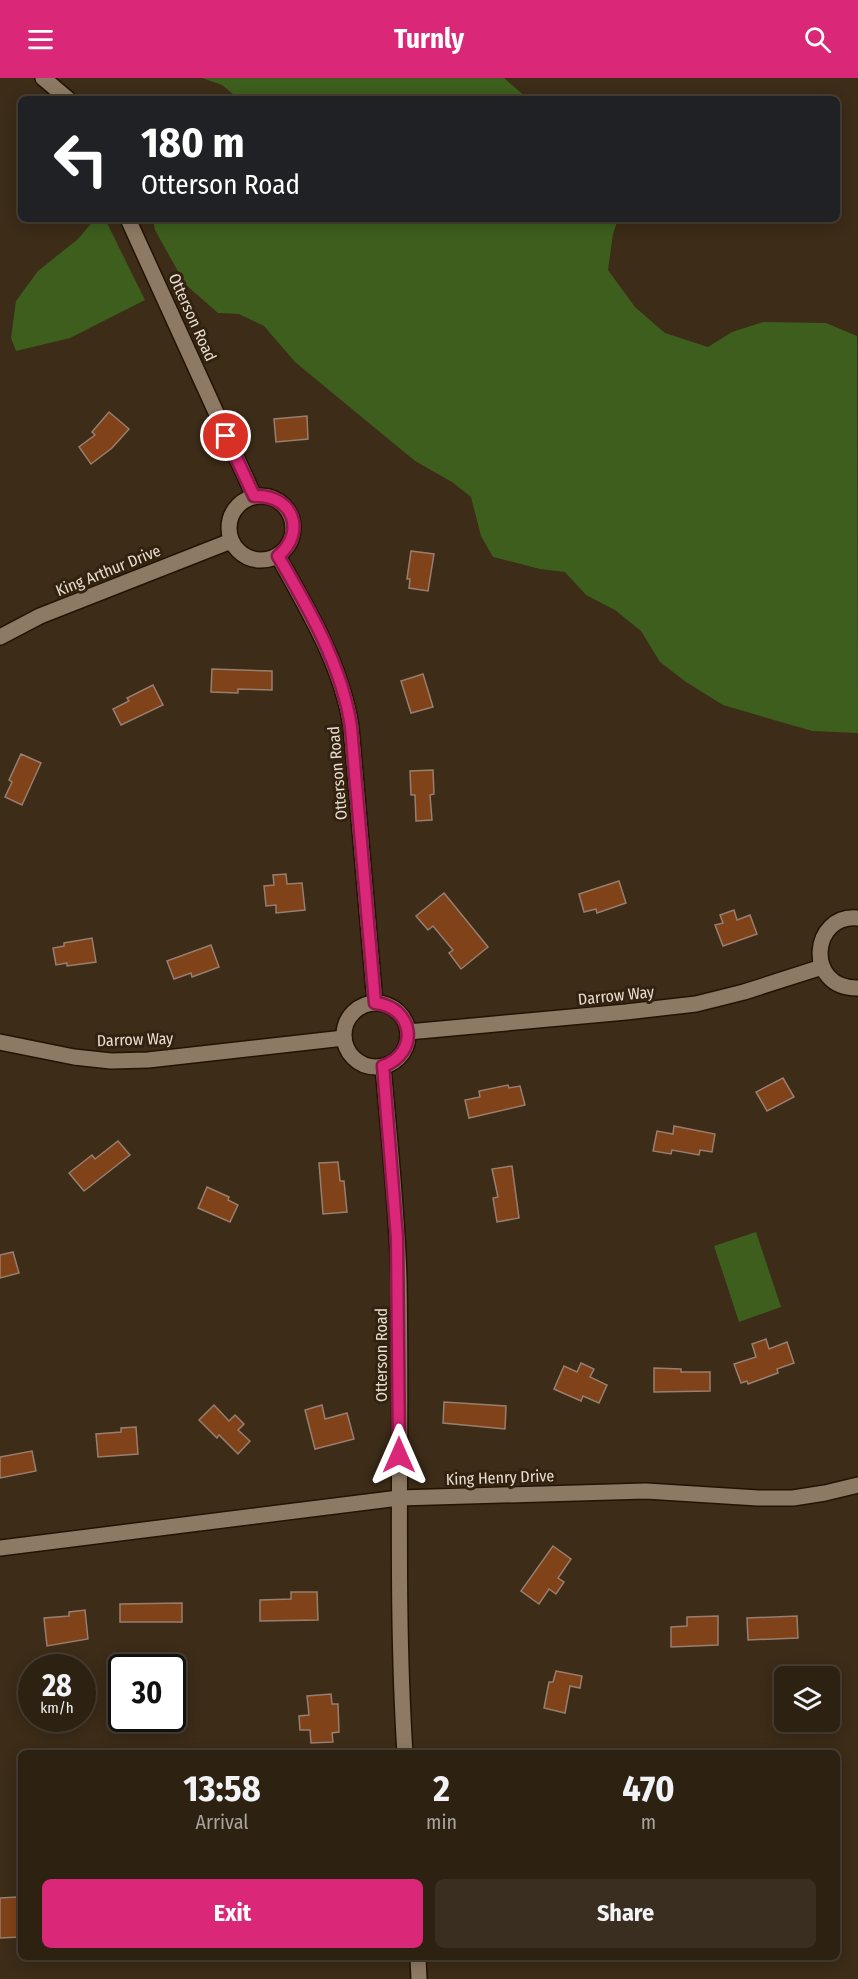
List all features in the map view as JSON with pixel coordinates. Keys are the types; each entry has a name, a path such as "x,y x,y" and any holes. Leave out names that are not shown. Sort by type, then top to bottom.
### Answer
{"street":[{"path":"43,78 64,96"},
{"name":"Otterson Road","path":"129,222 254,496"},
{"path":"254,496 274,498 283,503 290,511 293,521 294,531 286,550 269,560 251,559 236,549 231,541 229,522 232,513 245,500 254,496"},
{"name":"King Arthur Drive","path":"0,637 40,616 231,541"},
{"name":"Otterson Road","path":"278,556 321,637 347,702 375,1003"},
{"path":"858,918 842,920 832,926 820,944 819,956 828,977 837,985 858,988"},
{"name":"Darrow Way","path":"408,1032 696,1004 744,992 822,967"},
{"path":"375,1003 391,1006 398,1011 403,1017 408,1032 408,1040 402,1054 390,1064 383,1066 367,1065 354,1058 344,1038 345,1029 352,1014 367,1004 375,1003"},
{"name":"Darrow Way","path":"0,1042 74,1058 111,1061 148,1060 344,1038"},
{"name":"Otterson Road","path":"383,1066 397,1238 399,1498 405,1750"},
{"name":"King Henry Drive","path":"0,1548 399,1498 646,1491 793,1498 858,1485"},
{"path":"418,1960 419,1979"}],"green space":[{"path":"202,78 504,78 525,96 235,96 222,85"},
{"path":"92,222 106,222 145,300 70,338 16,351 11,338 16,301 38,271 78,239"},
{"path":"154,222 617,222 608,270 635,307 665,333 708,347 732,332 763,322 826,323 857,336 858,733 812,731 723,705 686,682 660,662 641,631 615,610 586,595 565,572 540,569 493,557 481,536 471,497 452,482 415,461 295,362 264,326 239,314 218,313 185,284 155,230"},
{"path":"756,1232 781,1307 739,1322 714,1246"}],"building":[{"path":"109,412 129,429 112,448 91,464 79,447 95,435 92,432"},
{"path":"307,416 308,439 276,442 274,419"},
{"path":"411,551 434,554 428,591 409,588 410,579 407,579"},
{"path":"212,669 272,671 272,690 238,689 238,693 211,692"},
{"path":"423,674 433,707 411,713 401,681"},
{"path":"153,685 163,705 121,725 113,709 129,701 127,698"},
{"path":"21,754 41,763 22,805 5,797 12,782 9,780"},
{"path":"433,770 434,794 430,795 432,820 416,821 415,795 411,795 410,771"},
{"path":"286,874 287,884 302,883 305,910 276,913 276,905 266,906 264,886 274,885 273,875"},
{"path":"619,881 626,903 597,913 596,909 584,912 579,894"},
{"path":"444,893 488,947 461,969 449,953 453,950 433,926 428,930 416,916"},
{"path":"734,910 737,920 750,915 757,934 723,946 715,925 723,923 720,915"},
{"path":"92,938 96,962 67,966 67,963 56,965 53,948 64,946 64,943"},
{"path":"211,945 219,967 192,977 191,973 174,979 167,961"},
{"path":"783,1078 794,1097 767,1111 756,1092"},
{"path":"508,1085 509,1088 520,1086 525,1105 469,1118 465,1100 480,1097 479,1091"},
{"path":"674,1126 715,1134 712,1152 700,1150 699,1155 672,1150 671,1154 653,1151 657,1131 673,1134"},
{"path":"118,1141 130,1155 84,1191 69,1173 92,1155 95,1159"},
{"path":"338,1162 340,1181 344,1181 347,1212 323,1214 319,1163"},
{"path":"512,1166 519,1218 497,1222 493,1198 498,1197 492,1169"},
{"path":"207,1187 229,1197 228,1200 238,1205 230,1222 198,1208"},
{"path":"13,1252 19,1273 0,1278 0,1255"},
{"path":"766,1339 769,1349 787,1342 794,1363 777,1369 778,1373 748,1384 747,1381 741,1383 734,1364 756,1357 752,1344"},
{"path":"581,1363 594,1369 590,1377 607,1385 599,1403 583,1396 581,1401 554,1389 564,1366 577,1372"},
{"path":"654,1368 681,1369 681,1372 710,1372 710,1391 654,1392"},
{"path":"444,1402 506,1406 505,1429 443,1423"},
{"path":"214,1405 229,1421 235,1415 244,1424 238,1430 250,1441 238,1454 219,1435 217,1438 199,1420"},
{"path":"322,1405 325,1419 347,1413 354,1439 315,1449 305,1410"},
{"path":"136,1427 138,1454 98,1457 96,1434 121,1432 121,1428"},
{"path":"32,1451 36,1471 0,1478 0,1457"},
{"path":"553,1546 571,1559 558,1578 564,1582 556,1594 549,1589 539,1604 521,1591"},
{"path":"291,1592 317,1592 318,1620 260,1621 260,1600 291,1599"},
{"path":"182,1603 182,1622 120,1622 120,1604"},
{"path":"85,1610 88,1639 47,1646 44,1618 69,1616 69,1612"},
{"path":"718,1616 718,1645 671,1647 671,1627 687,1626 687,1617"},
{"path":"797,1616 798,1638 748,1640 747,1618"},
{"path":"556,1671 582,1676 580,1688 570,1686 565,1713 544,1708 549,1682 553,1682"},
{"path":"331,1694 332,1704 338,1704 339,1732 332,1733 333,1742 311,1743 310,1730 300,1730 299,1716 309,1715 307,1696"},
{"path":"17,1897 18,1937 0,1938 0,1898"}],"route":[{"path":"226,436 254,496 274,498 290,511 294,531 286,550 278,556 321,637 347,702 375,1003 391,1006 398,1011 403,1017 408,1032 408,1040 402,1054 390,1064 383,1066 399,1280 399,1455"}]}
